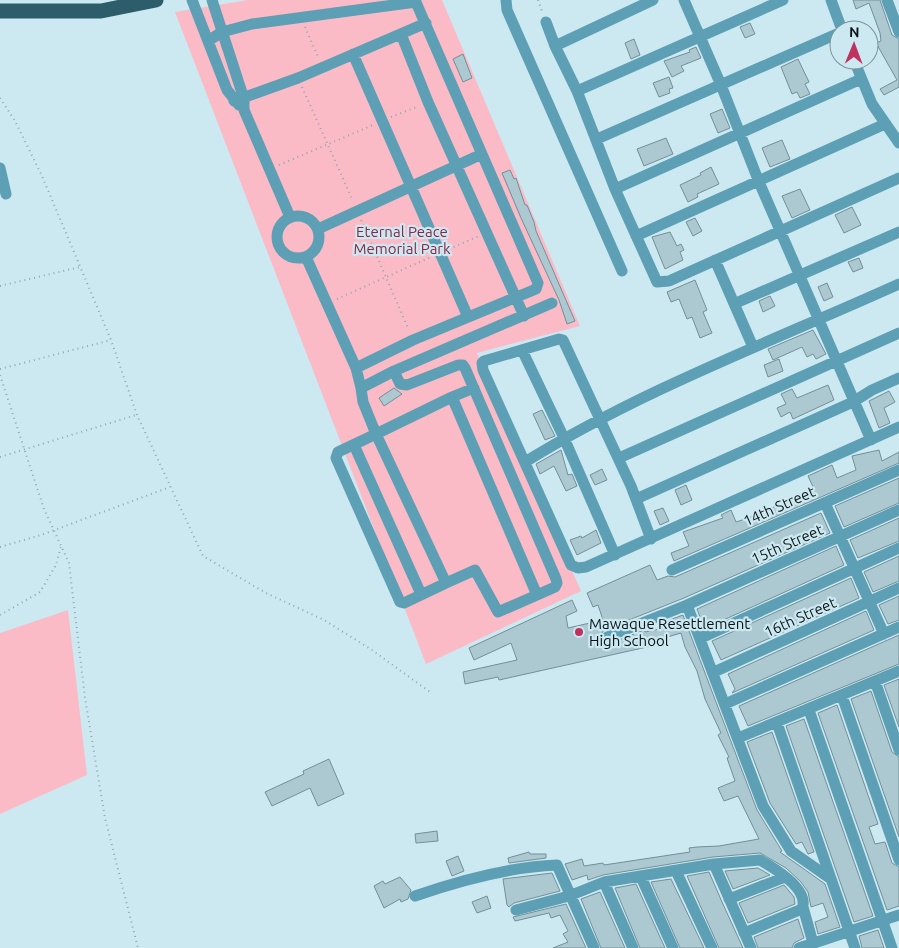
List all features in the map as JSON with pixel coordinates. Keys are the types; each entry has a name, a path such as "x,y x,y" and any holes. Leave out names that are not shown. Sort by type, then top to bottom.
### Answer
{"main road":[{"path":"0,11 156,0"}],"street":[{"path":"192,0 208,41 241,103 290,217"},
{"path":"212,0 241,103"},
{"path":"499,0 506,5 622,271"},
{"path":"555,46 653,0"},
{"path":"684,0 721,85 759,182 871,440"},
{"path":"577,91 783,0"},
{"path":"831,0 838,20"},
{"path":"208,41 222,32 252,24 416,1 426,23 538,283 536,289 356,368"},
{"path":"889,1 899,32"},
{"path":"199,19 206,22 212,21 218,16"},
{"path":"546,22 597,139 615,189 657,282 669,281 899,178"},
{"path":"241,103 426,23"},
{"path":"401,34 428,102 524,316"},
{"path":"597,139 829,37"},
{"path":"354,54 468,318"},
{"path":"858,70 872,104 899,143"},
{"path":"615,189 861,79"},
{"path":"636,236 885,124"},
{"path":"318,229 482,154"},
{"path":"0,168 6,194"},
{"path":"302,216 312,220 318,229 320,240 315,250 306,257 295,258 285,254 278,245 277,234 279,228 290,217 302,216"},
{"path":"736,303 800,277 899,232"},
{"path":"306,257 356,368 363,402 376,434 446,583"},
{"path":"715,260 736,303 753,347"},
{"path":"525,462 598,419 686,376 899,284"},
{"path":"361,388 394,370 552,304"},
{"path":"619,458 836,363 899,333"},
{"path":"650,539 636,498 619,458 598,419 563,340 559,339 492,358 482,363 571,565 578,568 586,568 899,427"},
{"path":"457,344 463,365 474,388 557,583 555,587 498,612 475,570 404,602 400,602 336,458 338,452 474,388"},
{"path":"522,350 564,438 615,555"},
{"path":"394,370 400,384 407,385 463,365"},
{"path":"636,498 853,402 872,390 899,378"},
{"path":"452,398 537,595"},
{"path":"354,445 421,594"},
{"name":"14th Street","path":"672,570 899,470"},
{"path":"825,503 884,634"},
{"name":"15th Street","path":"607,637 687,605 899,510"},
{"path":"701,638 899,548"},
{"name":"16th Street","path":"714,672 899,588"},
{"path":"687,605 714,672 763,806 776,830 791,851 831,879"},
{"path":"725,704 899,627"},
{"path":"738,738 899,671"},
{"path":"875,681 899,750"},
{"path":"842,696 899,860"},
{"path":"809,710 892,948"},
{"path":"776,723 855,948"},
{"path":"516,910 569,896 604,882 756,859 785,877 799,892 803,899 803,906 813,943"},
{"path":"714,864 750,948"},
{"path":"416,896 460,881 495,872 557,865 569,896 594,948"},
{"path":"676,871 712,948"},
{"path":"641,877 673,948"},
{"path":"729,899 785,877"},
{"path":"604,882 634,948"},
{"path":"744,933 802,909 803,906"},
{"path":"799,948 899,915"}],"path":[{"path":"538,0 546,22"},
{"path":"301,18 323,67"},
{"path":"0,98 15,121 82,267 111,340 137,415 203,556 266,592 324,620 372,650 430,692"},
{"path":"270,169 428,102"},
{"path":"326,303 487,232"},
{"path":"0,286 82,267"},
{"path":"0,369 111,340"},
{"path":"0,375 44,509 69,563 85,698 105,818 138,948"},
{"path":"0,457 137,415"},
{"path":"0,547 54,531 170,487"},
{"path":"0,615 40,592 56,565 61,546"}],"green space":[{"name":"Eternal Peace Memorial Park","path":"248,0 442,0 580,326 477,353 581,591 426,664 175,12"},
{"path":"68,610 87,775 0,814 0,633"}],"building":[{"path":"853,0 880,0 892,35 899,39 899,87 884,95 880,89 897,80 879,48 879,42 881,41 879,20 875,20 869,3 856,9"},
{"path":"750,23 755,34 745,38 740,27"},
{"path":"634,39 640,55 631,59 625,43"},
{"path":"696,47 701,58 681,66 684,71 672,77 664,61 690,52 689,50"},
{"path":"463,54 472,78 463,82 453,59"},
{"path":"798,59 809,82 805,84 810,94 800,98 797,92 792,94 781,67"},
{"path":"669,77 673,88 669,89 670,93 659,97 653,83"},
{"path":"722,109 730,128 718,133 710,114"},
{"path":"666,138 673,154 644,166 637,149"},
{"path":"782,140 790,159 770,167 762,148"},
{"path":"711,167 719,184 697,194 698,197 688,202 680,185 701,175 700,173"},
{"path":"510,170 514,179 516,178 525,205 527,205 536,231 575,321 567,324 559,300 521,218 502,173"},
{"path":"800,189 810,210 792,218 782,196"},
{"path":"852,207 861,225 844,233 835,215"},
{"path":"695,218 702,231 693,236 686,222"},
{"path":"670,232 677,246 681,244 684,250 680,252 683,260 665,269 652,237"},
{"path":"859,258 863,268 853,272 848,262"},
{"path":"695,280 707,310 703,312 712,333 700,338 692,317 687,319 679,299 671,302 667,292"},
{"path":"827,283 833,297 824,301 818,287"},
{"path":"770,296 775,306 763,312 759,301"},
{"path":"813,330 826,354 816,359 813,354 807,357 802,347 773,360 768,349"},
{"path":"779,359 783,371 768,377 764,365"},
{"path":"828,385 834,400 793,419 790,412 781,417 777,408 786,404 781,394 792,389 797,398"},
{"path":"394,388 402,394 384,406 379,398"},
{"path":"889,391 895,402 884,408 890,423 879,428 869,401"},
{"path":"542,410 555,436 545,440 533,414"},
{"path":"561,450 568,475 572,474 577,486 566,491 554,466 540,474 536,464"},
{"path":"879,450 882,461 899,452 899,463 674,561 671,553 689,546 683,532 723,518 721,515 731,510 736,522 754,516 814,489 808,476 832,465 837,478 856,470 852,456"},
{"path":"602,469 607,480 595,485 590,475"},
{"path":"899,478 899,503 844,527 835,506"},
{"path":"686,485 692,500 681,505 675,490"},
{"path":"663,508 669,521 660,525 654,511"},
{"path":"821,513 830,533 684,598 604,630 600,636 603,643 609,644 644,630 645,632 664,628 664,622 683,615 757,810 782,851 780,852 825,884 840,927 818,934 815,922 828,917 823,903 811,907 808,892 801,882 786,868 760,853 713,857 603,875 588,880 587,875 572,880 565,864 582,859 584,866 603,863 604,865 690,852 689,848 719,846 759,839 738,796 724,801 718,788 735,781 727,758 729,757 718,735 721,733 705,699 697,671 685,647 681,633 664,638 665,643 499,680 498,677 465,684 463,672 517,660 511,643 474,660 469,648 572,600 577,611 566,616 568,628 603,620 598,605 593,607 587,593 650,565 657,580 668,576 675,577"},
{"path":"899,518 899,541 858,558 850,540"},
{"path":"596,530 601,543 577,555 570,540 581,536 582,538"},
{"path":"836,546 844,565 706,628 703,625 697,609"},
{"path":"899,556 899,581 873,592 864,572"},
{"path":"851,578 859,598 721,660 712,641"},
{"path":"899,596 899,620 888,624 879,605"},
{"path":"866,611 874,630 732,693 735,689 728,674"},
{"path":"899,635 899,664 748,726 739,706"},
{"path":"899,679 899,727 884,685"},
{"path":"871,691 892,752 899,757 899,837 851,699"},
{"path":"837,705 878,824 869,827 875,844 885,842 892,863 899,867 899,906 887,910 818,713"},
{"path":"804,719 873,916 854,922 786,726"},
{"path":"772,732 814,852 808,854 802,842 796,844 770,803 747,742"},
{"path":"329,759 344,794 318,806 310,788 272,806 265,792 304,774 303,771"},
{"path":"437,831 438,841 416,843 415,834"},
{"path":"529,852 530,854 546,854 546,858 509,863 508,858"},
{"path":"458,856 464,871 452,876 446,861"},
{"path":"758,868 770,875 733,889 725,871"},
{"path":"709,872 743,948 719,948 687,876"},
{"path":"552,873 560,891 514,903 509,907 507,905 503,879"},
{"path":"400,877 411,890 408,899 401,902 400,899 384,908 374,886 383,881 385,884"},
{"path":"671,879 704,948 680,948 651,882"},
{"path":"636,884 665,948 640,948 615,888"},
{"path":"784,885 794,897 795,904 748,923 739,903"},
{"path":"600,892 625,948 601,948 581,899"},
{"path":"487,896 491,908 477,913 472,902"},
{"path":"566,904 586,948 553,948 568,942 563,934 568,931 560,915 551,918 549,913 515,921 513,917"},
{"path":"798,919 804,938 794,943 792,948 758,948 754,937"},
{"path":"878,930 884,948 862,948 859,936"}],"place":[{"name":"Mawaque Resettlement High School","path":"579,632"}]}
